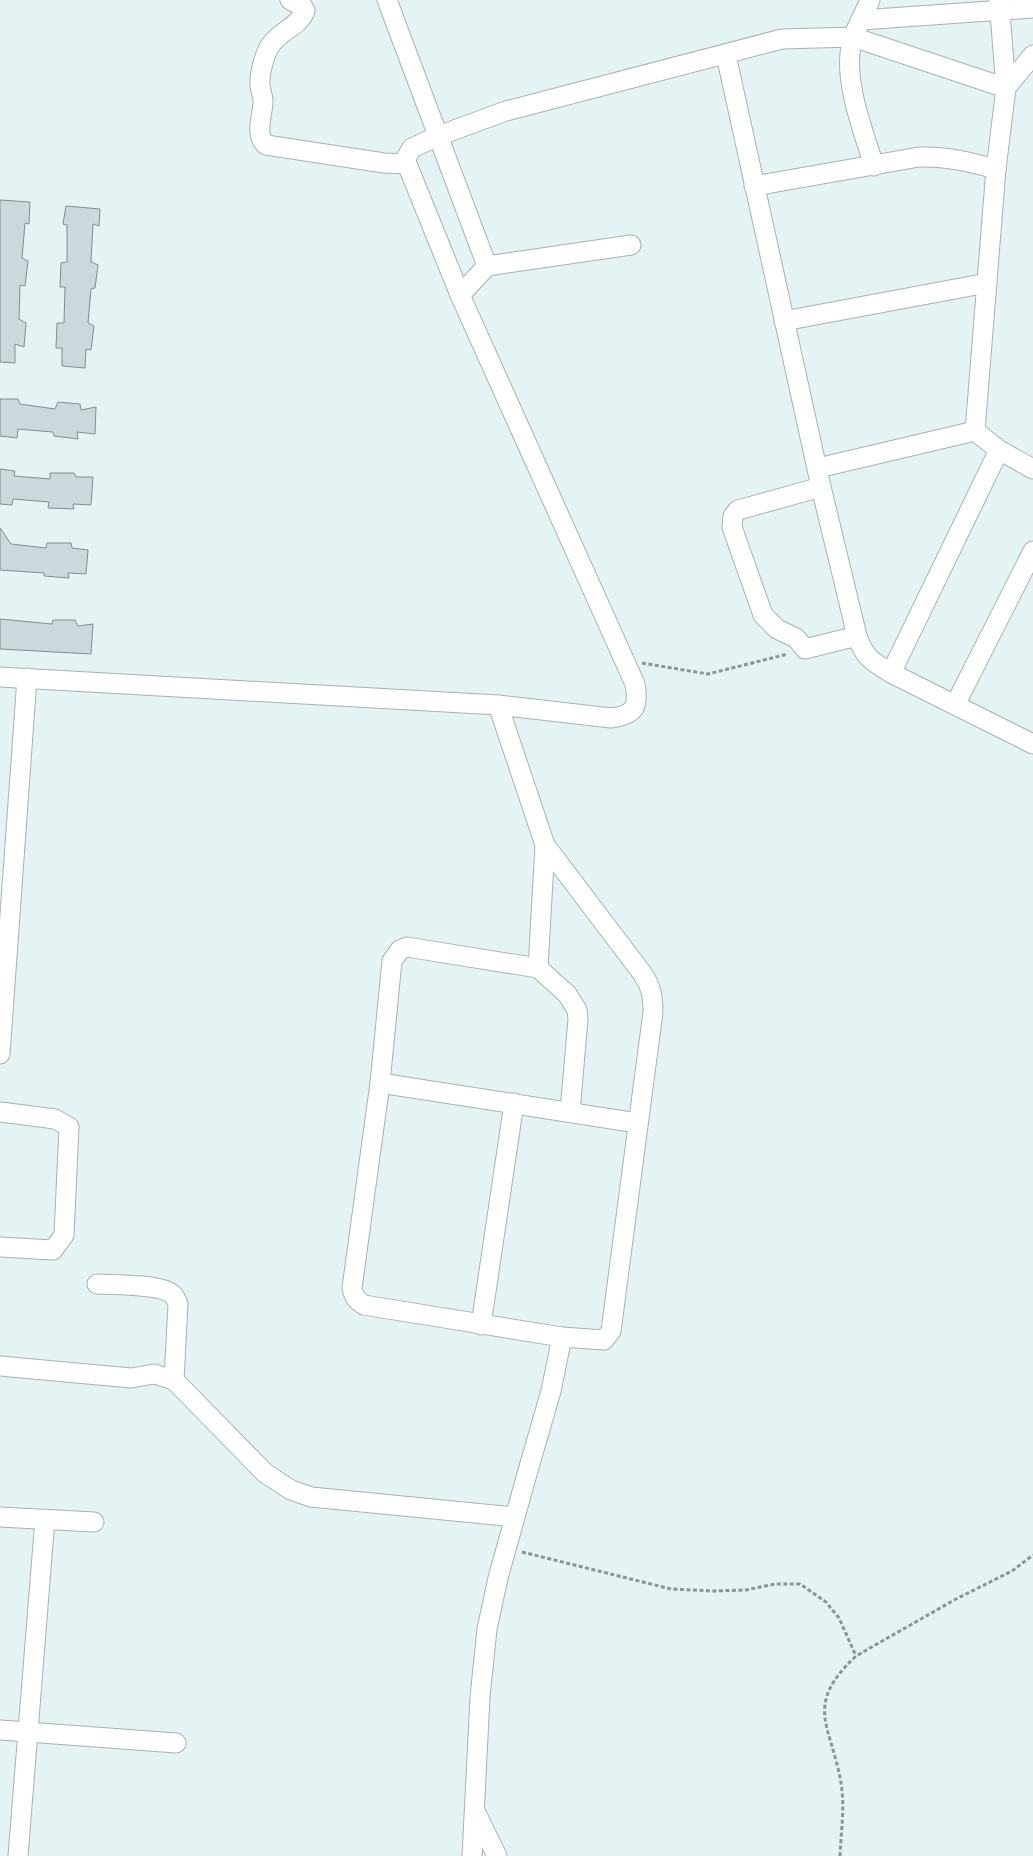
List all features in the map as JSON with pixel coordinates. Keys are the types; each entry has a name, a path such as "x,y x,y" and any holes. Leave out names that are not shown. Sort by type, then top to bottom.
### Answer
{"street":[{"path":"290,0 303,7 304,10 299,21 271,44 267,51 260,78 263,99 261,141 266,145 384,163 407,164"},
{"path":"388,0 487,266"},
{"path":"870,0 853,37 850,51 850,77 854,100 874,166"},
{"path":"861,20 999,5 1033,8"},
{"path":"976,431 996,169 1006,88 999,5"},
{"path":"0,677 498,705 611,718 626,715 634,708 637,698 635,684 460,295 407,164 406,158 412,148 438,136 506,111 782,39 853,37 1006,88"},
{"path":"726,55 821,487 856,636 863,652 890,674 1033,744"},
{"path":"1006,88 1033,55"},
{"path":"754,186 919,157 936,156 959,159 996,169"},
{"path":"460,295 487,266 631,244"},
{"path":"784,321 987,283"},
{"path":"976,431 999,450 1033,469"},
{"path":"818,468 976,431"},
{"path":"890,674 999,450"},
{"path":"821,487 738,510 734,516 732,527 763,615 777,629 796,638 805,649 856,636"},
{"path":"955,705 1033,551"},
{"path":"0,1054 27,678"},
{"path":"498,705 545,846 642,973 650,985 653,997 653,1012 611,1331 604,1340 562,1337 364,1306 354,1297 352,1288 380,1082 392,961 400,950 406,947 538,968 567,994 577,1010 578,1019 570,1112"},
{"path":"538,968 545,846"},
{"path":"380,1082 637,1123"},
{"path":"481,1325 514,1103"},
{"path":"0,1112 55,1119 69,1127 64,1235 53,1250 0,1247"},
{"path":"97,1284 158,1288 173,1295 178,1304 174,1380"},
{"path":"472,1856 480,1696 487,1629 506,1548 552,1391 562,1337"},
{"path":"0,1366 131,1378 154,1374 174,1380 265,1473 291,1490 311,1497 515,1516"},
{"path":"0,1517 94,1522"},
{"path":"18,1856 45,1519"},
{"path":"0,1730 176,1742"},
{"path":"474,1810 497,1856"}],"path":[{"path":"624,661 660,665 708,674 805,649"},
{"path":"506,1548 671,1589 721,1591 746,1590 775,1584 800,1584 826,1602 839,1618 856,1656"},
{"path":"840,1856 841,1784 825,1723 824,1707 826,1696 833,1683 845,1666 856,1656 956,1599 1012,1571 1033,1555"}],"building":[{"path":"0,200 30,202 29,224 25,223 22,258 28,261 25,286 20,285 19,319 26,323 24,347 15,344 15,363 0,362"},
{"path":"66,206 100,209 99,226 93,224 91,262 98,265 95,288 91,289 88,323 94,326 91,350 86,349 85,368 62,366 62,348 56,348 57,323 64,323 65,287 60,287 61,263 67,262 67,225 63,224"},
{"path":"0,399 18,399 20,404 55,409 58,402 80,404 81,410 96,407 95,434 77,432 78,439 54,436 53,432 18,429 17,438 0,436"},
{"path":"0,469 15,471 14,476 50,479 50,473 74,473 76,477 93,477 91,505 73,504 74,509 48,508 49,502 13,499 12,505 0,504"},
{"path":"0,528 11,544 46,548 47,543 71,543 72,548 88,550 86,574 68,573 69,578 44,576 44,573 0,570"},
{"path":"0,619 52,624 53,620 75,620 78,626 93,624 91,654 0,649"}]}
